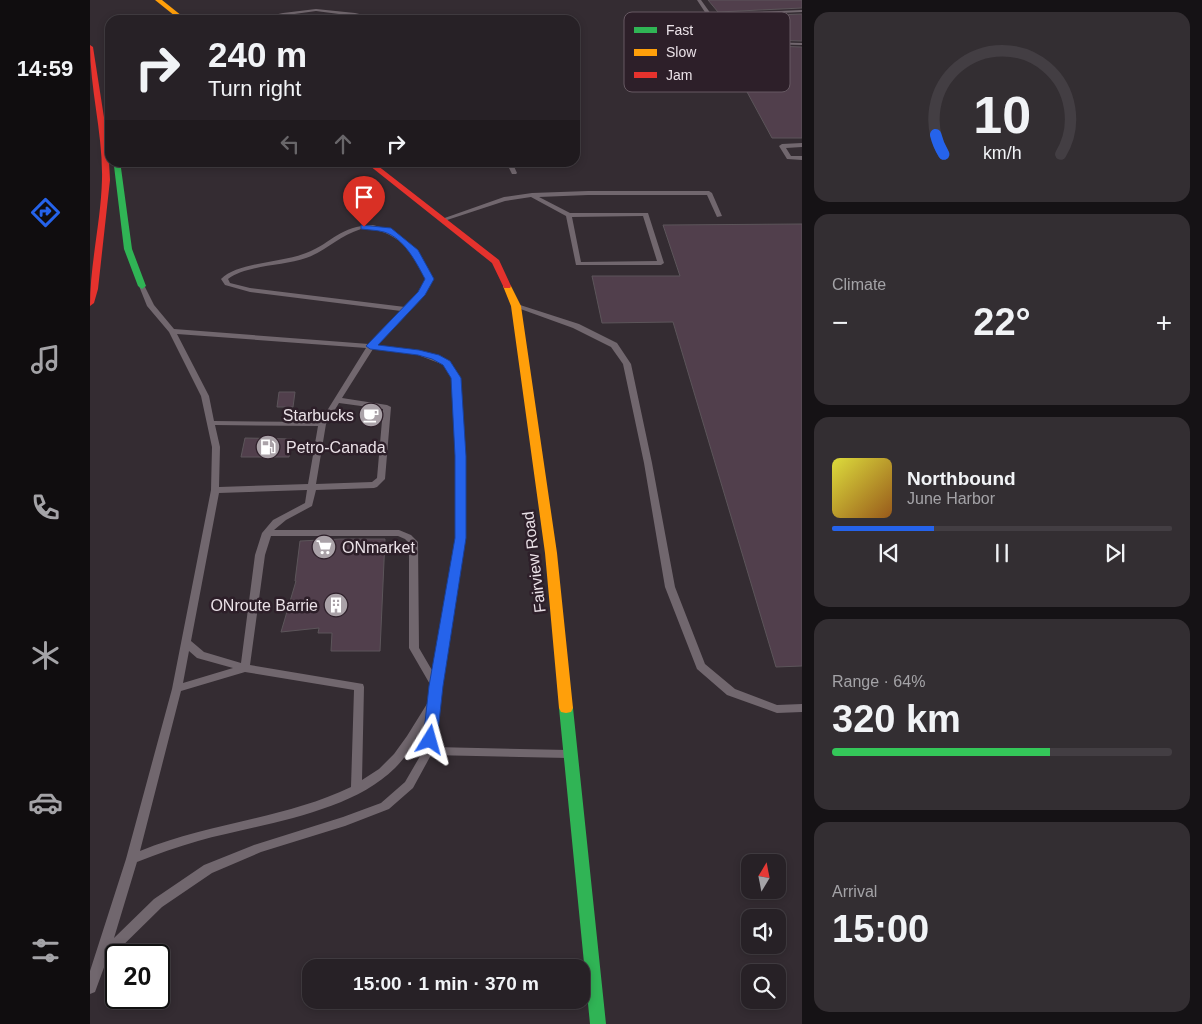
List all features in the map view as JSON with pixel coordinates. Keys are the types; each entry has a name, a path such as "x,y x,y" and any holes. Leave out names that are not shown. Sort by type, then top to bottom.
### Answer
{"main road":[{"path":"158,0 178,15"},
{"path":"90,47 105,162"},
{"path":"90,303 94,289 106,180 105,167"},
{"path":"117,167 128,249 142,286"},
{"name":"Fairview Road","path":"374,167 496,262 516,306 551,553 598,1024"}],"lane":[{"path":"699,0 709,12"},
{"path":"278,15 323,10 353,15"},
{"path":"779,12 802,11"},
{"path":"802,146 782,146 788,158 802,158"},
{"path":"511,167 514,173"},
{"path":"442,220 504,199 532,195 588,192 708,193 719,216"},
{"path":"532,195 569,215 646,214 661,263 578,264 569,215"},
{"path":"245,668 260,555 266,533 272,524 309,504 322,424 370,346 425,289 430,279 415,251 388,230 376,228 352,229 308,255 242,270 232,273 224,280 227,284 250,290 406,308"},
{"path":"90,988 132,859 177,689 215,490 216,447 205,396 172,332 151,306 142,286"},
{"path":"516,306 576,326 614,345 627,364 648,462 670,587 701,666 731,692 777,709 802,708"},
{"path":"101,958 158,903 208,869 258,848 345,821 385,806 409,784 428,751 436,686 461,538 456,378 447,363 435,357 419,353 370,346 172,332"},
{"path":"215,490 374,485 381,478 387,407 336,400"},
{"path":"211,423 322,424"},
{"path":"266,533 399,534 408,537 413,542 414,648 436,686"},
{"path":"187,643 201,655 245,668 358,687 356,788"},
{"path":"177,689 245,668"},
{"path":"132,859 172,843 246,826 326,804 383,772 395,760 435,700"},
{"path":"428,751 571,754"}],"building":[{"path":"708,0 802,0 802,8 718,12"},
{"path":"790,14 802,14 802,41 790,41"},
{"path":"790,47 802,47 802,138 772,138 747,92 790,92"},
{"path":"802,224 802,666 776,667 673,322 602,323 592,276 680,276 663,225"},
{"path":"279,392 295,392 293,407 277,407"},
{"path":"245,438 292,439 289,457 241,457"},
{"name":"ONroute Barrie","path":"385,539 380,651 331,651 332,633 318,633 319,628 281,632 296,581 300,541"}],"traffic: fast":[{"path":"117,168 128,249 142,286"},
{"path":"566,708 598,1024"}],"traffic: slow":[{"path":"158,0 178,15"},
{"path":"507,286 516,306 551,553 566,708"}],"traffic: jam":[{"path":"90,47 105,162"},
{"path":"90,303 94,289 106,180 105,167"},
{"path":"374,167 496,262 507,286"}],"place":[{"name":"Starbucks","path":"371,415"},
{"name":"Petro-Canada","path":"268,447"},
{"name":"ONmarket","path":"324,547"},
{"name":"ONroute Barrie","path":"336,605"}],"route":[{"path":"364,227 388,230 399,238 415,251 430,279 428,286 422,293 370,346 435,357 447,363 453,370 456,378 460,437 461,538 436,686 430,740"}]}
